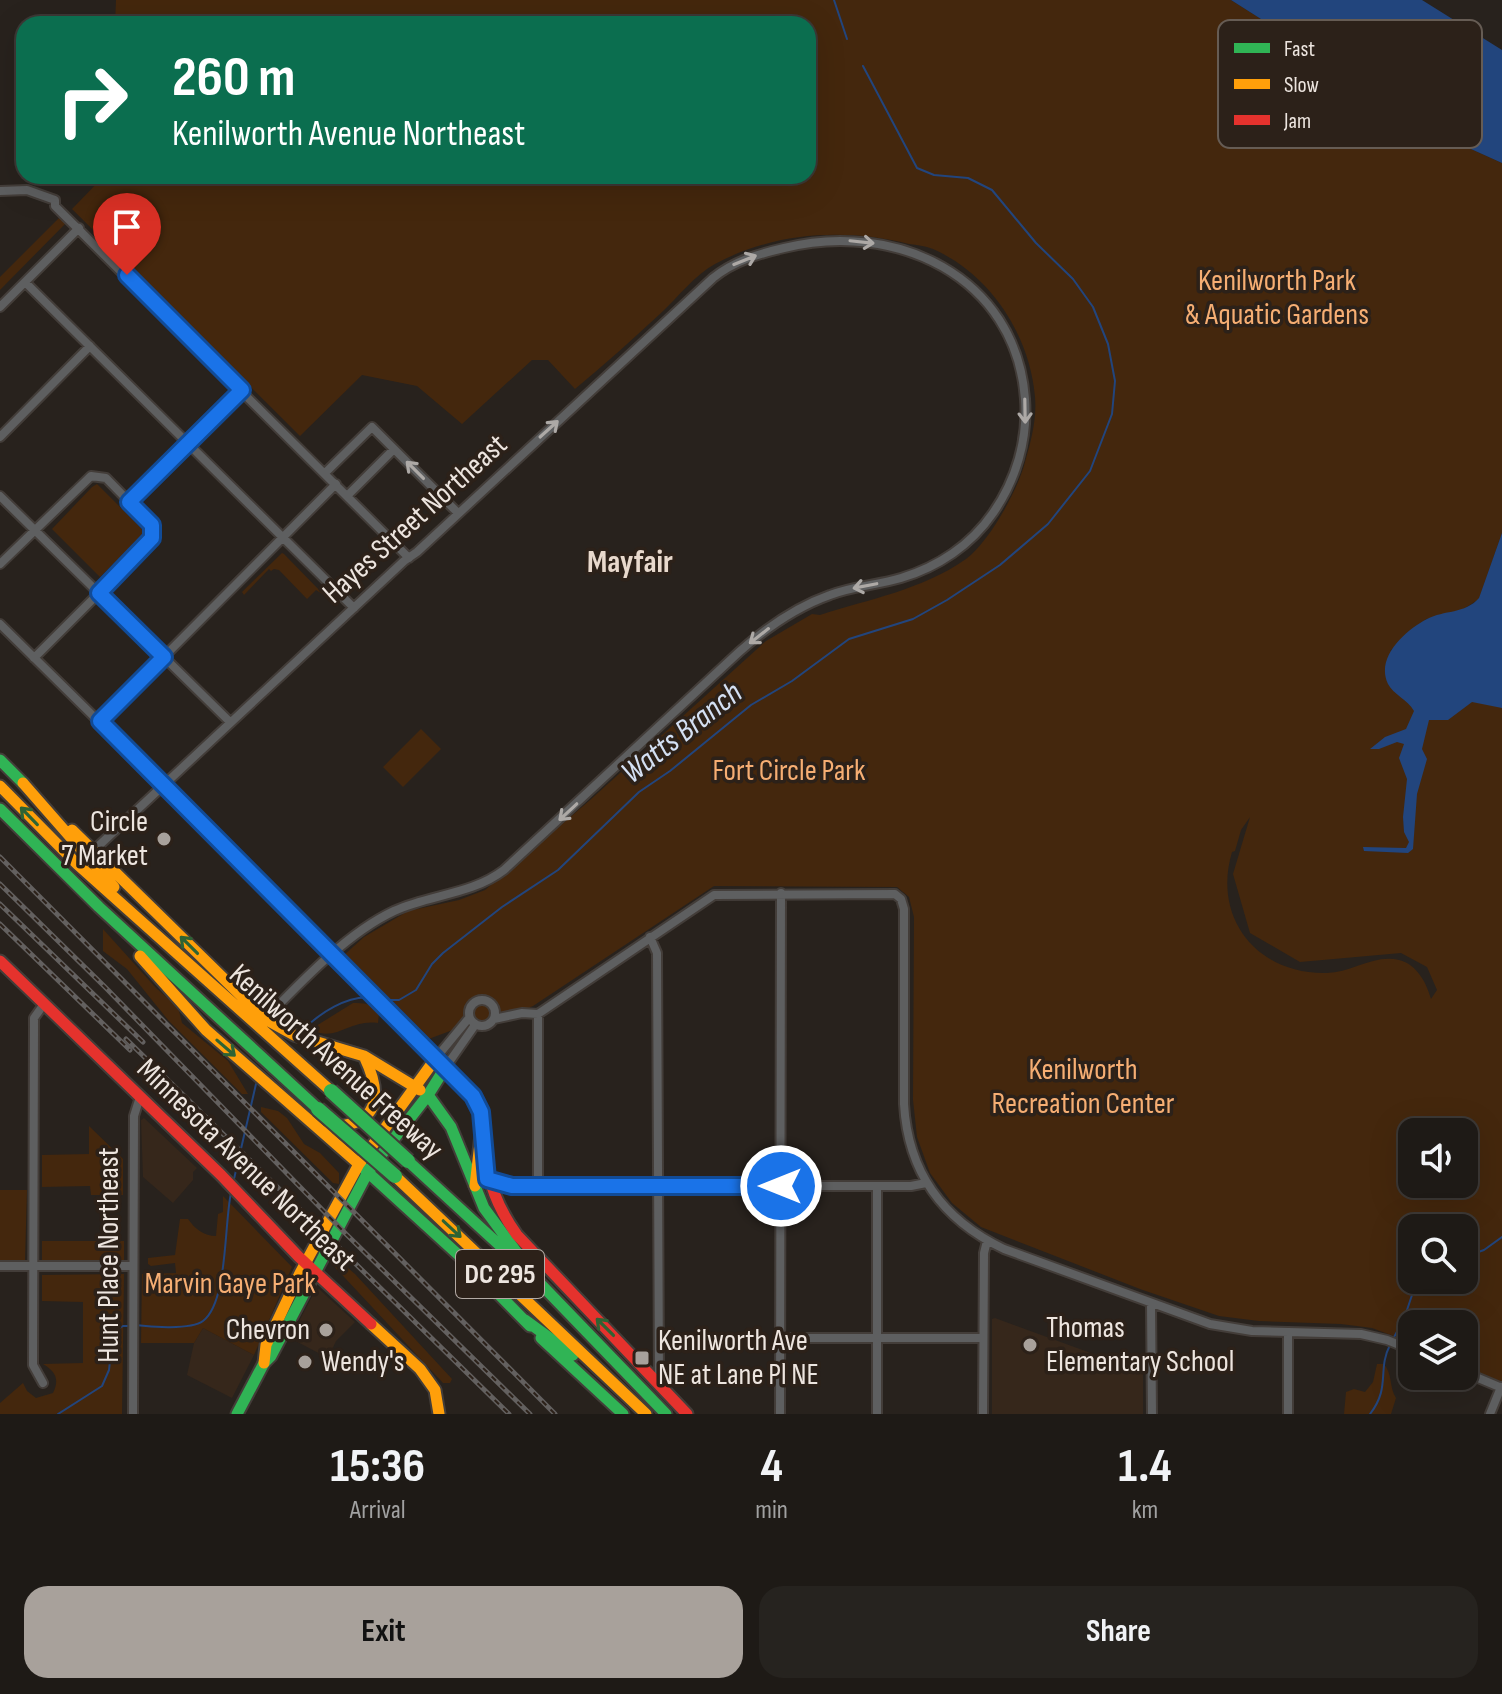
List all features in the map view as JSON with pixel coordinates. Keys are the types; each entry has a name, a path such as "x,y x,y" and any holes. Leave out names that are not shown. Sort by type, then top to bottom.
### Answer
{"main road":[{"path":"0,760 265,1019 277,1035 364,1056 421,1091 445,1113 475,1191 489,1217 531,1274"},
{"path":"23,783 147,927"},
{"name":"Kenilworth Avenue Freeway","path":"0,786 77,864 277,1035 297,1062 531,1274 666,1414"},
{"name":"Kenilworth Avenue Freeway","path":"0,809 99,907 181,1004 316,1116 395,1176 646,1414"},
{"name":"Minnesota Avenue Northeast","path":"0,961 426,1377 435,1390 439,1414"},
{"path":"316,1116 334,1128 364,1119 372,1109 377,1090 364,1056"},
{"path":"237,1414 264,1363 271,1356 310,1267 363,1168 440,1063 477,1101 487,1179 498,1210 527,1248 687,1414"},
{"path":"316,1116 363,1168 463,1259 623,1414"},
{"path":"475,1191 482,1126"},
{"path":"525,1320 603,1375"}],"street":[{"path":"0,191 27,190 45,198 49,206 55,206 409,558"},
{"path":"0,307 79,228"},
{"name":"Hayes Street Northeast","path":"93,851 163,783 713,278 742,260 785,247 821,241 872,242 912,251 947,268 977,292 1000,321 1015,353 1024,391 1024,433 1015,471 998,506 974,536 952,555 926,569 826,596 790,614 754,639 504,870 473,888 420,901 366,927 265,1019"},
{"path":"25,282 354,608"},
{"path":"0,437 90,346"},
{"path":"129,502 242,390"},
{"path":"325,473 372,427 458,513"},
{"path":"348,495 394,449"},
{"path":"0,564 91,476 106,478 152,525 152,538 34,658"},
{"path":"100,721 336,484"},
{"path":"0,496 230,722"},
{"path":"0,624 163,783 440,1063"},
{"path":"780,1414 781,893"},
{"path":"472,1022 469,1009 478,1000 522,1013 538,1014 714,895 888,893 898,896 904,905 904,1112 910,1148 926,1183 955,1219 987,1241 1200,1321 1224,1327 1352,1333 1398,1345"},
{"path":"650,937 657,953 659,1383"},
{"path":"43,1383 33,1365 33,1266 34,1018 44,1004"},
{"path":"493,1006 494,1019"},
{"path":"472,1022 488,1025 494,1019 522,1013"},
{"path":"538,1014 538,1186"},
{"path":"440,1063 472,1022"},
{"path":"440,1063 472,1022"},
{"name":"Hunt Place Northeast","path":"133,1414 134,1116 140,1097"},
{"path":"487,1179 512,1186 877,1186 926,1183"},
{"path":"498,1210 502,1193 512,1186"},
{"path":"877,1186 877,1414"},
{"path":"983,1414 984,1253 987,1241"},
{"path":"0,1266 133,1266"},
{"path":"1151,1304 1152,1414"},
{"path":"1288,1332 1288,1414"},
{"path":"780,1338 983,1338"},
{"path":"639,1361 649,1360 658,1352"},
{"path":"1478,1378 1502,1387 1490,1414"}],"shaded area":[{"path":"144,1118 197,1168 193,1172 193,1180 173,1203 143,1177 141,1120"},
{"path":"319,1289 355,1322 336,1341 328,1358 290,1338 315,1291"},
{"name":"Thomas Elementary School","path":"992,1319 1143,1372 1143,1414 992,1414"},
{"path":"203,1328 254,1355 232,1398 187,1375 194,1343"}],"green space":[{"name":"Kenilworth Park & Aquatic Gardens","path":"116,0 1231,0 1262,20 1218,20 1218,148 1469,148 1502,163 1502,533 1479,599 1462,610 1426,619 1390,651 1502,651 1502,1382 1478,1372 1478,1310 1398,1310 1398,1338 1372,1328 1341,1324 1219,1316 981,1227 952,1203 930,1173 917,1137 913,1100 914,917 909,897 897,887 714,886 533,1006 510,1016 474,1022 426,1040 343,956 364,937 408,911 459,900 485,890 766,641 812,614 820,615 932,579 975,551 1002,515 1016,487 1033,430 1035,397 1032,374 1016,330 1004,309 972,274 954,260 930,248 885,239 835,235 785,239 738,253 708,269 575,389 548,360 532,360 462,424 417,386 362,375 300,436 72,209 96,184 816,184 816,16 115,16","holes":["1250,817 1233,874 1250,933 1300,962 1401,953 1427,967 1437,990 1431,999 1416,970 1399,960 1381,960 1327,973 1302,971 1280,964 1261,953 1246,938 1235,920 1229,899 1232,852"]},
{"path":"60,217 66,223 0,290 0,277"},
{"path":"97,484 145,532 100,577 52,529"},
{"path":"282,553 324,595 316,590 307,599 279,570 269,569 244,595 242,592"},
{"path":"421,729 441,749 403,787 383,767"},
{"path":"103,929 172,1002 179,1011 182,1023 228,1061 248,1094 242,1094 168,1020 127,969 103,951"},
{"path":"353,1003 373,1007 379,1013 378,1023 360,1024 330,1033 314,1031 316,1026"},
{"path":"261,1107 278,1111 287,1118 304,1144 320,1153 339,1173 339,1184 333,1183 261,1112"},
{"path":"89,1126 123,1159 123,1195 91,1195 90,1186 42,1187 42,1155 89,1154"},
{"path":"0,1190 27,1190 25,1261 0,1261"},
{"name":"Marvin Gaye Park","path":"223,1196 292,1267 254,1355 203,1328 194,1343 141,1343 142,1274 176,1273 175,1263 151,1266 148,1258 175,1255 180,1219 188,1219 200,1231 216,1236 218,1214 223,1212"},
{"path":"42,1241 124,1241 124,1260 42,1261"},
{"path":"333,1255 355,1274 452,1379 450,1383 443,1383 331,1263"},
{"name":"Marvin Gaye Park","path":"124,1274 122,1414 0,1414 0,1403 23,1383 36,1398 53,1393 55,1376 43,1364 83,1363 83,1302 42,1301 42,1275"},
{"path":"1377,1364 1384,1364 1387,1368 1396,1398 1391,1414 1344,1414 1346,1392 1354,1389 1365,1392 1373,1382"}],"water":[{"path":"1231,0 1422,0 1454,20 1262,20"},
{"path":"1482,38 1502,50 1502,163 1469,148 1482,148"},
{"path":"1502,533 1502,708 1472,702 1448,720 1429,720 1422,749 1427,759 1417,794 1413,849 1408,853 1364,851 1363,847 1406,848 1409,842 1404,832 1403,817 1407,779 1399,758 1404,744 1397,742 1370,749 1385,737 1406,729 1414,711 1388,684 1385,674 1389,654 1402,637 1419,624 1434,616 1467,607 1479,598"}],"waterway":[{"name":"Watts Branch","path":"834,0 847,39"},
{"name":"Watts Branch","path":"383,1000 399,1000 416,990 432,964 443,953 502,907 558,870 639,792 670,771 751,705 792,681 849,639 913,619 1000,565 1048,524 1090,471 1112,414 1115,381 1108,344 1093,307 1073,279 1036,243 992,190 968,178 934,175 917,168 863,66"},
{"name":"Watts Branch","path":"302,1031 316,1018 344,1002 373,998"},
{"name":"Watts Branch","path":"234,1179 256,1084"},
{"name":"Watts Branch","path":"135,1325 189,1326 203,1321 211,1311 221,1280 231,1193"},
{"path":"1478,1252 1502,1237"},
{"path":"1393,1339 1412,1294"},
{"name":"Watts Branch","path":"58,1414 102,1386 109,1370 113,1332 129,1326"},
{"path":"1370,1414 1380,1395 1390,1345"}],"railway":[{"path":"0,857 555,1414"},
{"path":"0,884 346,1234 530,1414"},
{"path":"0,904 143,1042"},
{"path":"0,924 130,1050"},
{"path":"126,1039 509,1414"}],"traffic: fast":[{"path":"0,760 23,783"},
{"path":"0,809 99,907 318,1109"},
{"path":"237,1414 368,1172 428,1095 445,1068"},
{"path":"331,1091 408,1161"},
{"path":"428,1095 451,1127 484,1208 518,1254"},
{"path":"318,1109 395,1176"},
{"path":"408,1161 531,1274 666,1414"},
{"path":"362,1167 474,1269 530,1326"},
{"path":"525,1320 573,1355"},
{"path":"541,1338 623,1414"}],"traffic: slow":[{"path":"23,783 114,887"},
{"path":"0,786 77,864 331,1091"},
{"path":"72,830 265,1019 294,1035 364,1056 420,1090"},
{"path":"140,956 206,1030 359,1164"},
{"path":"330,1127 359,1121 373,1106 374,1084 364,1056"},
{"path":"264,1363 266,1345 300,1273 359,1164 436,1058 473,1098 482,1131"},
{"path":"475,1186 482,1126"},
{"path":"395,1176 646,1414"},
{"path":"371,1324 420,1369 435,1390 439,1414"}],"traffic: jam":[{"path":"0,961 221,1175 299,1257 371,1324"},
{"path":"484,1148 494,1194 517,1235 687,1414"}],"place":[{"name":"Circle 7 Market","path":"164,839"},
{"name":"Chevron","path":"326,1330"},
{"name":"Thomas Elementary School","path":"1030,1345"},
{"name":"Kenilworth Ave NE at Lane Pl NE","path":"642,1358"},
{"name":"Wendy's","path":"305,1362"}],"district":[{"name":"Mayfair","path":"630,562"}],"route":[{"path":"127,275 242,390 129,502 152,525 152,538 99,593 164,657 100,721 473,1096 480,1106 487,1179 492,1183 512,1186 781,1186"}],"park label":[{"name":"Fort Circle Park","path":"789,771"},
{"name":"Kenilworth Recreation Center","path":"1083,1087"}]}
